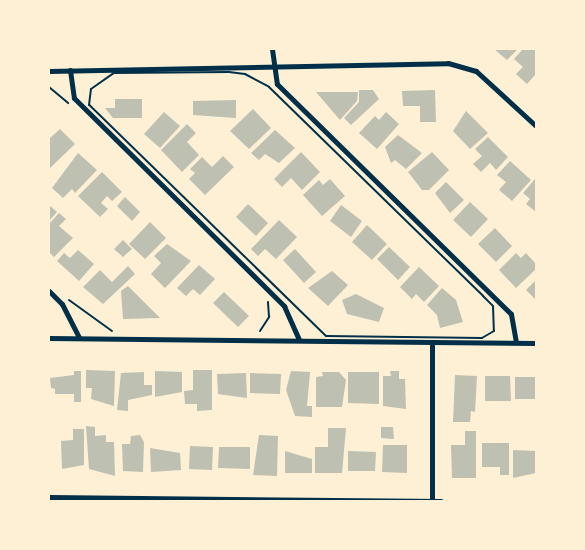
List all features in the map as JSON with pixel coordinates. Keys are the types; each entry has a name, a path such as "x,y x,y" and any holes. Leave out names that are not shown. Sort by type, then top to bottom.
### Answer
{"street":[{"path":"272,49 273,66 284,92 511,314 516,342"},
{"path":"49,71 273,66 467,66 486,78 536,126"},
{"path":"70,70 74,98 284,306 299,339"},
{"path":"49,291 62,304 79,338"},
{"path":"49,338 299,339 432,344 536,343"},
{"path":"432,344 432,501"},
{"path":"49,496 441,501"}],"path":[{"path":"229,72 254,78 493,306 494,331 482,338 326,336 98,116 89,97 105,76 229,72"},
{"path":"49,87 73,109"},
{"path":"62,293 118,334"},
{"path":"254,335 269,317 266,299"}],"building":[{"path":"494,49 518,49 507,60"},
{"path":"523,49 536,49 536,74 527,84 516,74 523,67 514,59"},
{"path":"359,90 373,90 379,99 351,125 344,118 359,102"},
{"path":"435,90 436,122 420,122 420,106 403,106 402,91"},
{"path":"316,92 358,92 357,101 340,120"},
{"path":"115,99 142,99 142,118 113,118 105,108 115,108"},
{"path":"236,100 236,118 193,115 193,101"},
{"path":"253,109 271,128 249,149 230,131"},
{"path":"466,111 488,133 470,149 453,131"},
{"path":"164,112 180,126 160,148 144,134"},
{"path":"386,112 399,124 377,149 359,133 375,116 379,120"},
{"path":"187,124 196,133 187,142 199,155 182,172 161,150"},
{"path":"60,129 75,144 49,169 49,139"},
{"path":"275,130 295,148 279,163 265,154 259,160 251,153"},
{"path":"398,135 422,153 406,169 395,160 391,163 385,147"},
{"path":"488,137 508,157 496,170 490,163 481,172 473,164 482,156 475,149"},
{"path":"301,152 320,172 302,190 291,178 282,187 274,179"},
{"path":"432,152 449,170 429,190 422,190 408,172"},
{"path":"78,153 97,170 75,193 72,189 63,198 52,188"},
{"path":"223,156 234,167 205,195 189,179 195,173 190,169 202,157 212,167"},
{"path":"510,161 531,180 512,201 499,190 506,182 497,175"},
{"path":"102,172 122,192 112,201 107,196 101,203 108,209 100,217 78,196"},
{"path":"330,179 345,196 322,216 303,195 319,180 323,185"},
{"path":"535,179 536,212 526,204 530,199 523,193"},
{"path":"446,182 464,200 450,213 435,193"},
{"path":"125,197 140,212 132,221 117,206"},
{"path":"470,202 488,219 471,237 453,220"},
{"path":"248,204 268,223 256,236 236,217"},
{"path":"49,205 57,212 49,221"},
{"path":"341,205 362,221 351,237 330,221"},
{"path":"59,213 66,219 59,226 73,238 54,257 49,252 49,224"},
{"path":"279,220 297,237 276,259 265,249 258,256 251,249"},
{"path":"150,222 166,238 145,259 129,244"},
{"path":"367,225 387,244 372,260 352,242"},
{"path":"495,228 512,246 496,262 478,244"},
{"path":"123,240 132,249 123,257 114,249"},
{"path":"167,244 191,261 165,288 151,274 161,263 154,256"},
{"path":"389,247 410,267 398,280 377,259"},
{"path":"295,249 316,272 304,283 283,260"},
{"path":"78,250 94,264 79,281 57,261 64,253 70,258"},
{"path":"516,253 521,258 526,253 536,264 536,269 516,288 499,270"},
{"path":"199,265 215,279 200,295 193,289 186,296 177,288"},
{"path":"128,266 135,274 103,304 83,287 100,270 112,282"},
{"path":"419,267 439,286 424,302 416,294 412,299 400,287"},
{"path":"332,271 348,285 328,306 308,288"},
{"path":"536,280 536,300 526,290"},
{"path":"128,286 160,318 123,319 121,291"},
{"path":"442,288 456,300 463,322 440,328 437,315 427,305"},
{"path":"224,292 249,316 238,327 213,303"},
{"path":"356,294 384,308 379,322 347,314 342,300"},
{"path":"86,370 115,371 114,406 91,399 92,388 86,388"},
{"path":"193,370 212,370 212,410 197,411 197,404 185,404 184,391 193,390"},
{"path":"74,371 81,371 81,402 74,402 74,394 55,394 55,389 51,388 50,378 74,375"},
{"path":"155,371 182,372 182,392 155,397"},
{"path":"291,371 310,372 307,406 312,406 312,417 295,416 286,390"},
{"path":"390,371 399,371 399,379 405,379 406,409 383,406 383,376 391,376"},
{"path":"144,372 144,385 152,385 152,395 128,400 128,411 117,410 121,373"},
{"path":"322,372 339,372 346,380 342,407 316,407 316,377 323,376"},
{"path":"348,372 379,372 379,404 348,403"},
{"path":"246,373 247,398 218,394 217,374"},
{"path":"250,373 281,374 280,394 250,393"},
{"path":"455,375 477,376 475,412 471,411 470,422 453,422"},
{"path":"485,376 510,376 511,401 485,401"},
{"path":"515,377 536,377 536,399 515,399"},
{"path":"86,426 95,427 95,436 106,435 106,442 114,442 115,476 89,469"},
{"path":"381,427 393,427 394,439 381,438"},
{"path":"328,428 346,428 342,473 315,473 315,447 328,447"},
{"path":"73,429 84,429 84,465 62,469 61,441 73,440"},
{"path":"465,431 476,431 476,478 452,478 451,445 465,445"},
{"path":"140,435 144,442 143,472 123,471 122,444 130,444 131,436"},
{"path":"259,435 278,436 277,476 253,475"},
{"path":"482,443 509,443 509,475 500,475 500,467 482,467"},
{"path":"383,445 407,445 407,473 382,472"},
{"path":"190,446 213,447 212,470 189,469"},
{"path":"219,447 250,447 250,469 218,468"},
{"path":"150,448 180,453 181,470 151,472"},
{"path":"513,450 536,451 536,473 513,478"},
{"path":"285,451 312,459 312,473 285,473"},
{"path":"348,451 376,452 375,471 348,471"}]}
